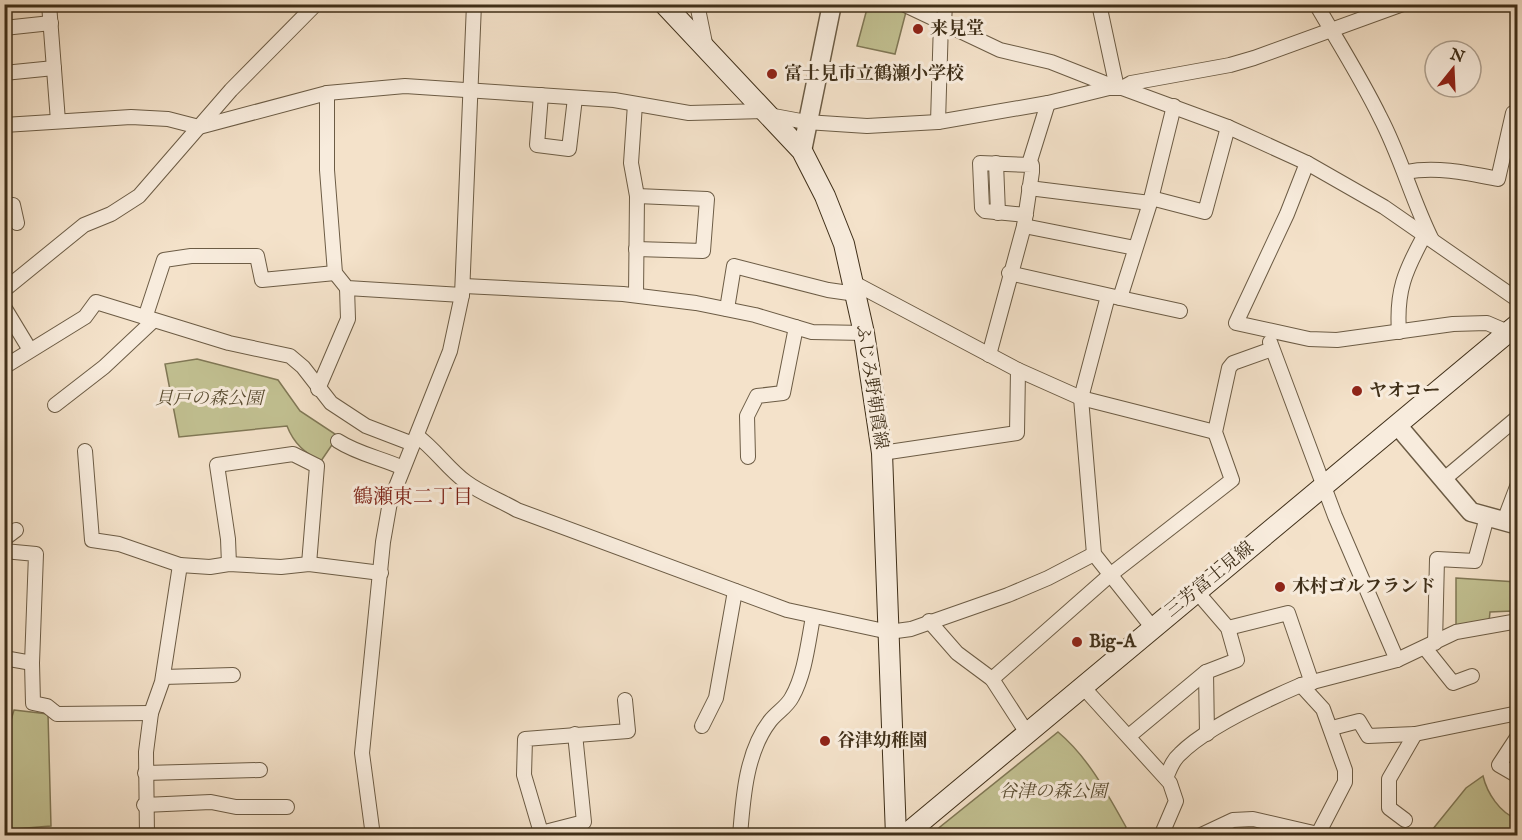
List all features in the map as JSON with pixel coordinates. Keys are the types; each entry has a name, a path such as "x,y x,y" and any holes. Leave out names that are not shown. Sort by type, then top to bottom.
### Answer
{"main road":[{"name":"ふじみ野朝霞線","path":"664,4 802,151 837,223 864,333 882,453 896,836"},
{"name":"三芳富士見線","path":"904,836 1513,328"}],"street":[{"path":"49,4 58,121"},
{"path":"4,290 84,225 111,214 139,196 231,90 316,4"},
{"path":"373,836 362,753 381,573 390,502 450,351 463,291 474,4"},
{"path":"697,4 706,48"},
{"path":"802,151 806,122 832,4"},
{"path":"903,4 1000,50 1052,63 1174,106 1228,127 1307,163 1384,207 1518,300"},
{"path":"938,122 945,4"},
{"path":"1099,4 1119,88"},
{"path":"1316,4 1381,117 1406,172 1428,239"},
{"path":"4,125 131,117 168,119 199,127 327,93 405,86 575,98 635,104 689,113 765,111 774,116 806,122 867,126 938,122 1048,103 1119,88 1131,83 1230,65 1332,32 1403,4"},
{"path":"4,28 51,23"},
{"path":"4,73 54,69"},
{"path":"318,388 348,319 347,288 335,273 327,170 327,93"},
{"path":"541,95 537,146 569,149 575,98"},
{"path":"1029,164 1048,103"},
{"path":"635,104 631,163 637,196 636,295"},
{"path":"1152,627 1094,554 1081,398 1114,297 1135,248 1150,201 1174,106"},
{"path":"1406,172 1420,169 1446,171 1498,180 1512,113 1518,115"},
{"path":"1029,188 1150,201 1205,212 1228,127"},
{"path":"1029,164 980,163 982,208 985,212 998,213 1135,248"},
{"path":"1307,163 1287,214 1236,323 1309,339 1337,340 1454,324 1487,323 1513,328"},
{"path":"990,355 1025,221 1032,165 1029,164"},
{"path":"636,249 703,251 707,199 637,196"},
{"path":"4,206 13,205 17,223"},
{"path":"1399,332 1398,297 1404,272 1428,239"},
{"path":"55,404 104,367 149,320 164,260 191,256 257,256 262,280 335,273"},
{"path":"727,309 734,266 828,290 855,289 1018,370 1081,398 1215,432"},
{"path":"1010,273 1180,311"},
{"path":"347,288 636,295 727,309 812,332 864,333"},
{"path":"4,367 85,317 96,302 229,343 290,356 303,367 331,403 366,426 415,440 433,448 463,480 486,495 517,510 735,591 813,617 889,632 911,628 1018,591 1094,554"},
{"path":"4,307 30,350"},
{"path":"748,457 747,416 757,396 783,393 796,327"},
{"path":"1267,331 1323,486 1397,660"},
{"path":"992,679 1110,576 1232,480 1215,432 1228,368 1233,363 1272,349"},
{"path":"882,453 1017,433 1018,370"},
{"path":"1443,480 1518,417"},
{"path":"1398,426 1470,512 1503,521"},
{"path":"338,441 356,452 382,458 403,468"},
{"path":"85,451 92,540 119,544 180,565 210,567 229,564 281,567 309,564 381,573"},
{"path":"229,564 228,539 217,465 293,454 317,466 309,564"},
{"path":"1472,676 1452,683 1430,645 1437,559 1475,561 1503,521 1518,484"},
{"path":"4,539 16,530"},
{"path":"4,551 36,554 32,663 33,703 47,706 57,714 151,713"},
{"path":"147,836 144,805 145,773 151,713 163,677 180,565"},
{"path":"702,726 716,698 735,591"},
{"path":"1129,736 1206,672 1237,660 1228,628 1197,592"},
{"path":"1199,836 1233,820 1253,819 1318,834 1345,782 1345,770 1332,728 1307,684 1288,614 1228,628"},
{"path":"740,836 748,779 755,749 770,721 792,697 801,674 813,617"},
{"path":"929,621 957,653 992,679 1027,733"},
{"path":"1166,778 1172,763 1181,753 1207,734 1307,684 1397,660 1456,632 1518,621"},
{"path":"4,658 32,663"},
{"path":"1206,672 1207,734"},
{"path":"163,677 233,675"},
{"path":"1083,687 1166,778 1176,801 1161,836"},
{"path":"575,734 584,822 542,834 524,775 525,739 575,734 628,731 625,700"},
{"path":"1332,728 1359,721 1368,736 1415,734 1518,713"},
{"path":"1406,820 1389,808 1389,779 1415,734"},
{"path":"1518,736 1500,765 1518,776"},
{"path":"145,773 260,770"},
{"path":"144,805 211,802 236,807 287,807"}],"green space":[{"path":"868,5 894,5 907,8 895,54 857,46"},
{"name":"貝戸の森公園","path":"197,359 278,380 300,411 338,436 321,461 301,447 287,426 179,437 165,364"},
{"path":"1456,578 1517,582 1517,615 1512,614 1512,611 1490,612 1489,622 1456,630"},
{"path":"14,710 48,714 51,826 15,829 15,835 5,836 5,726 9,727"},
{"name":"谷津の森公園","path":"1058,732 1088,764 1104,789 1126,827 1122,835 930,835"},
{"path":"1483,776 1495,802 1517,819 1517,835 1428,835 1466,788"}],"waterway":[{"path":"1259,829 1293,836"}],"place":[{"name":"来見堂","path":"918,29"},
{"name":"富士見市立鶴瀬小学校","path":"772,74"},
{"name":"ヤオコー","path":"1357,391"},
{"name":"木村ゴルフランド","path":"1280,587"},
{"name":"Big-A","path":"1077,642"},
{"name":"谷津幼稚園","path":"825,741"}],"district":[{"name":"鶴瀬東二丁目","path":"413,497"}]}
